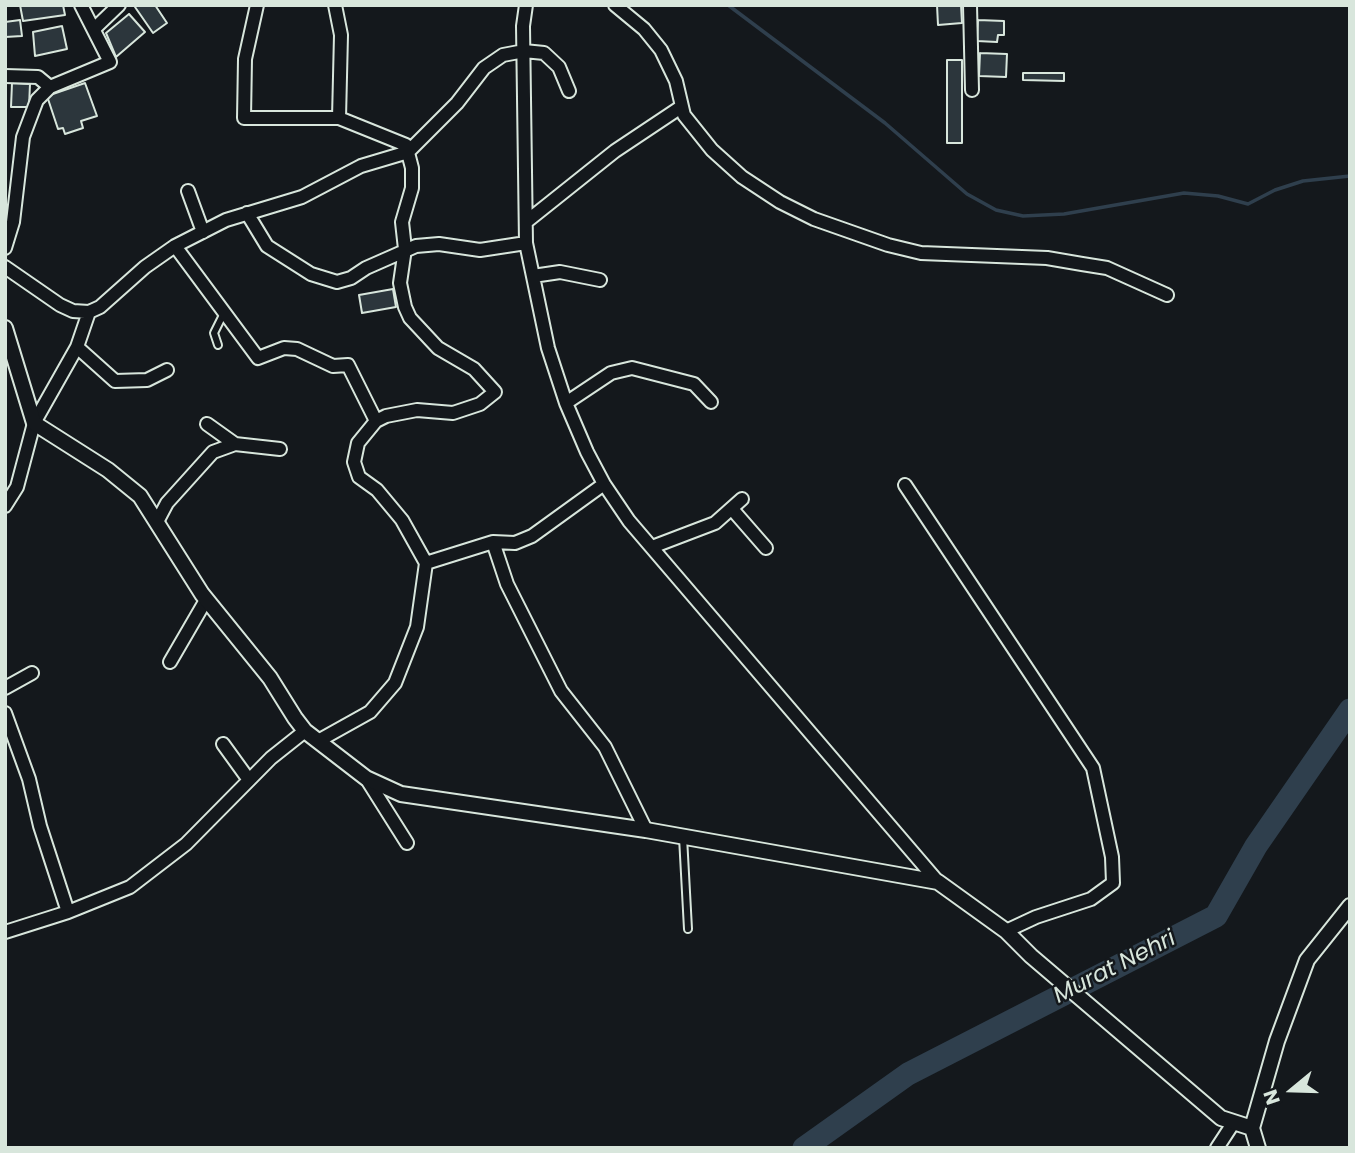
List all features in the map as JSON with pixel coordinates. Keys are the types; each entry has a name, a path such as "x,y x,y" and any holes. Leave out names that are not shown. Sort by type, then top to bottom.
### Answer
{"street":[{"path":"5,248 13,222 23,137 37,100 50,86 110,62 81,5"},
{"path":"94,29 119,5"},
{"path":"257,5 244,59 244,118 339,118 406,145 412,168 412,188 402,222 405,249 400,283 410,318 438,348 474,369 495,392 480,404 453,412 417,410 386,415 376,421 358,443 356,469 359,477 377,490 402,520 426,564 417,627 395,684 370,712 318,741"},
{"path":"335,5 341,35 339,118"},
{"path":"526,5 526,243 548,348 565,403 604,484 652,547 938,882 1006,931 1031,956 1221,1118 1252,1128"},
{"path":"615,5 644,29 661,50 676,81 681,107 712,150 742,177 780,201 849,233 921,253 1047,258 1107,268 1167,295"},
{"path":"970,5 972,90"},
{"path":"5,267 60,305 73,311 89,312 106,302 145,267 175,246 247,213 302,197 361,166 408,152 457,103 484,68 503,54 524,51 544,54 553,59 569,91"},
{"path":"5,76 38,77 50,86"},
{"path":"526,222 604,159 681,107"},
{"path":"188,191 203,232"},
{"path":"247,213 267,246 289,262 325,280 351,278 405,249 439,244 494,250 526,243"},
{"path":"175,246 223,315 258,359 284,348 297,349 333,366 348,365 376,421"},
{"path":"533,276 560,272 600,280"},
{"path":"5,506 17,487 34,423 77,347 89,312"},
{"path":"5,328 34,423 127,484 158,520 169,545 206,600 270,678 305,731 366,778 401,794 683,837 938,882"},
{"path":"77,347 115,381 147,380 167,370"},
{"path":"565,403 611,373 632,368 694,384 711,402"},
{"path":"207,424 235,444 280,449"},
{"path":"158,520 167,503 189,481 204,459 235,444"},
{"path":"426,564 493,542 515,543 532,536 604,484"},
{"path":"905,485 1093,768 1112,857 1113,884 1091,898 1036,917 1006,931"},
{"path":"652,547 698,532 742,499"},
{"path":"732,509 766,548"},
{"path":"493,542 507,584 561,691 605,747 646,831"},
{"path":"170,662 206,600"},
{"path":"5,688 32,673"},
{"path":"5,713 29,779 40,826 68,912"},
{"path":"5,932 68,912 130,887 187,844 249,780 305,731"},
{"path":"222,744 249,780"},
{"path":"366,778 407,843"},
{"path":"1258,1148 1252,1128 1277,1041 1307,960 1350,906"},
{"path":"1217,1148 1234,1122"}],"lane":[{"path":"218,345 214,333 223,315"},
{"path":"683,837 688,929"}],"building":[{"path":"20,5 63,5 65,15 23,21"},
{"path":"155,5 167,23 153,33 135,7"},
{"path":"937,5 961,5 962,23 938,25"},
{"path":"129,14 145,32 116,57 106,33"},
{"path":"20,20 22,36 5,37 5,22"},
{"path":"978,20 1004,21 1004,35 998,35 997,42 977,41"},
{"path":"62,26 67,49 35,56 33,32"},
{"path":"980,53 1007,54 1006,77 979,76"},
{"path":"947,60 962,60 962,143 947,143"},
{"path":"1023,73 1064,73 1064,81 1023,80"},
{"path":"12,83 30,84 29,107 11,107"},
{"path":"85,83 97,116 81,121 83,128 65,134 63,128 58,129 47,96"},
{"path":"393,289 396,307 362,313 359,295"}],"waterway":[{"path":"728,5 885,123 967,194 996,210 1023,216 1064,214 1184,193 1218,196 1248,204 1275,190 1303,181 1350,176"},
{"name":"Murat Nehri","path":"804,1148 908,1074 1216,916 1256,846 1350,710"}]}
